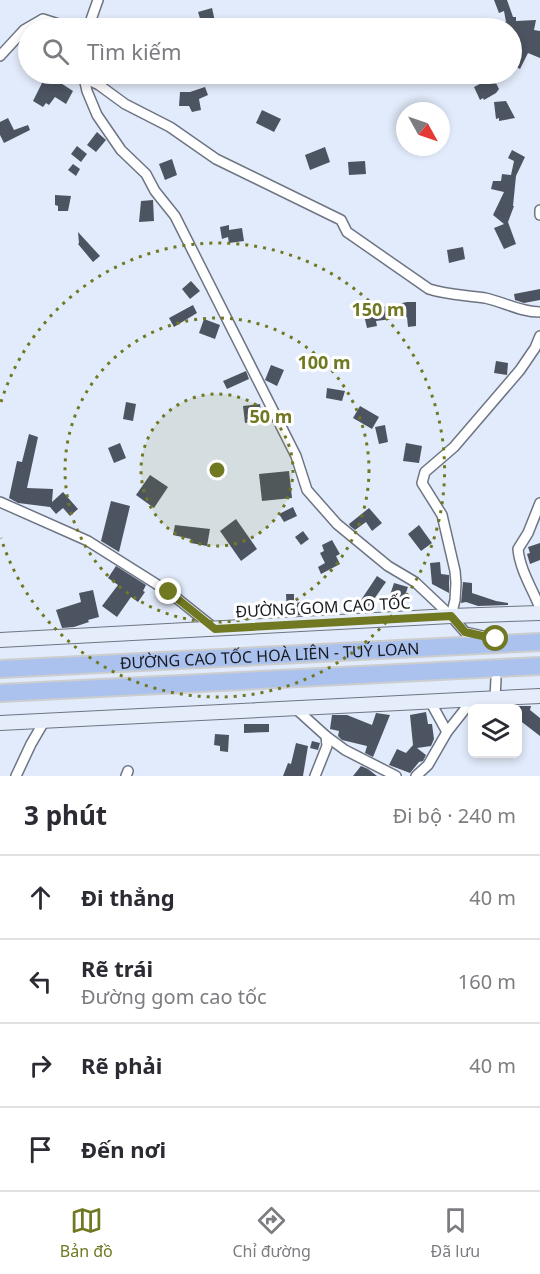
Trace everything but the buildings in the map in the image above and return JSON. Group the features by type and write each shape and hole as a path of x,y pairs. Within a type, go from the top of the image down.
{"highway":[{"name":"ĐƯỜNG CAO TỐC HOÀ LIÊN - TUÝ LOAN","path":"0,669 540,642"},
{"name":"ĐƯỜNG CAO TỐC HOÀ LIÊN - TUÝ LOAN","path":"0,693 540,666"}],"main road":[{"name":"ĐƯỜNG GOM CAO TỐC","path":"0,640 451,616 540,614"},
{"path":"0,723 540,696"}],"street":[{"path":"92,18 98,0"},
{"path":"0,56 18,36"},
{"path":"86,84 97,115 121,150 146,174 154,191 175,216 296,456 307,490 337,524 358,543 388,566 415,582 465,632 496,639"},
{"path":"97,84 125,104 170,127 216,159 341,220 347,232 429,289 485,298 529,312 540,312"},
{"path":"540,210 540,215"},
{"path":"451,616 456,583 451,555 442,515 422,483 425,472 454,447 520,370 540,336"},
{"path":"0,502 88,541 169,592 215,629"},
{"path":"540,502 528,533 518,549 525,577 540,608"},
{"path":"495,698 496,679"},
{"path":"416,776 420,775 428,765 447,732 473,699"},
{"path":"430,701 447,732"},
{"path":"295,708 345,750 396,776"},
{"path":"16,776 45,720"},
{"path":"315,776 327,746 326,736"}],"route":[{"path":"169,592 215,629 451,616 465,632 496,639"}]}
